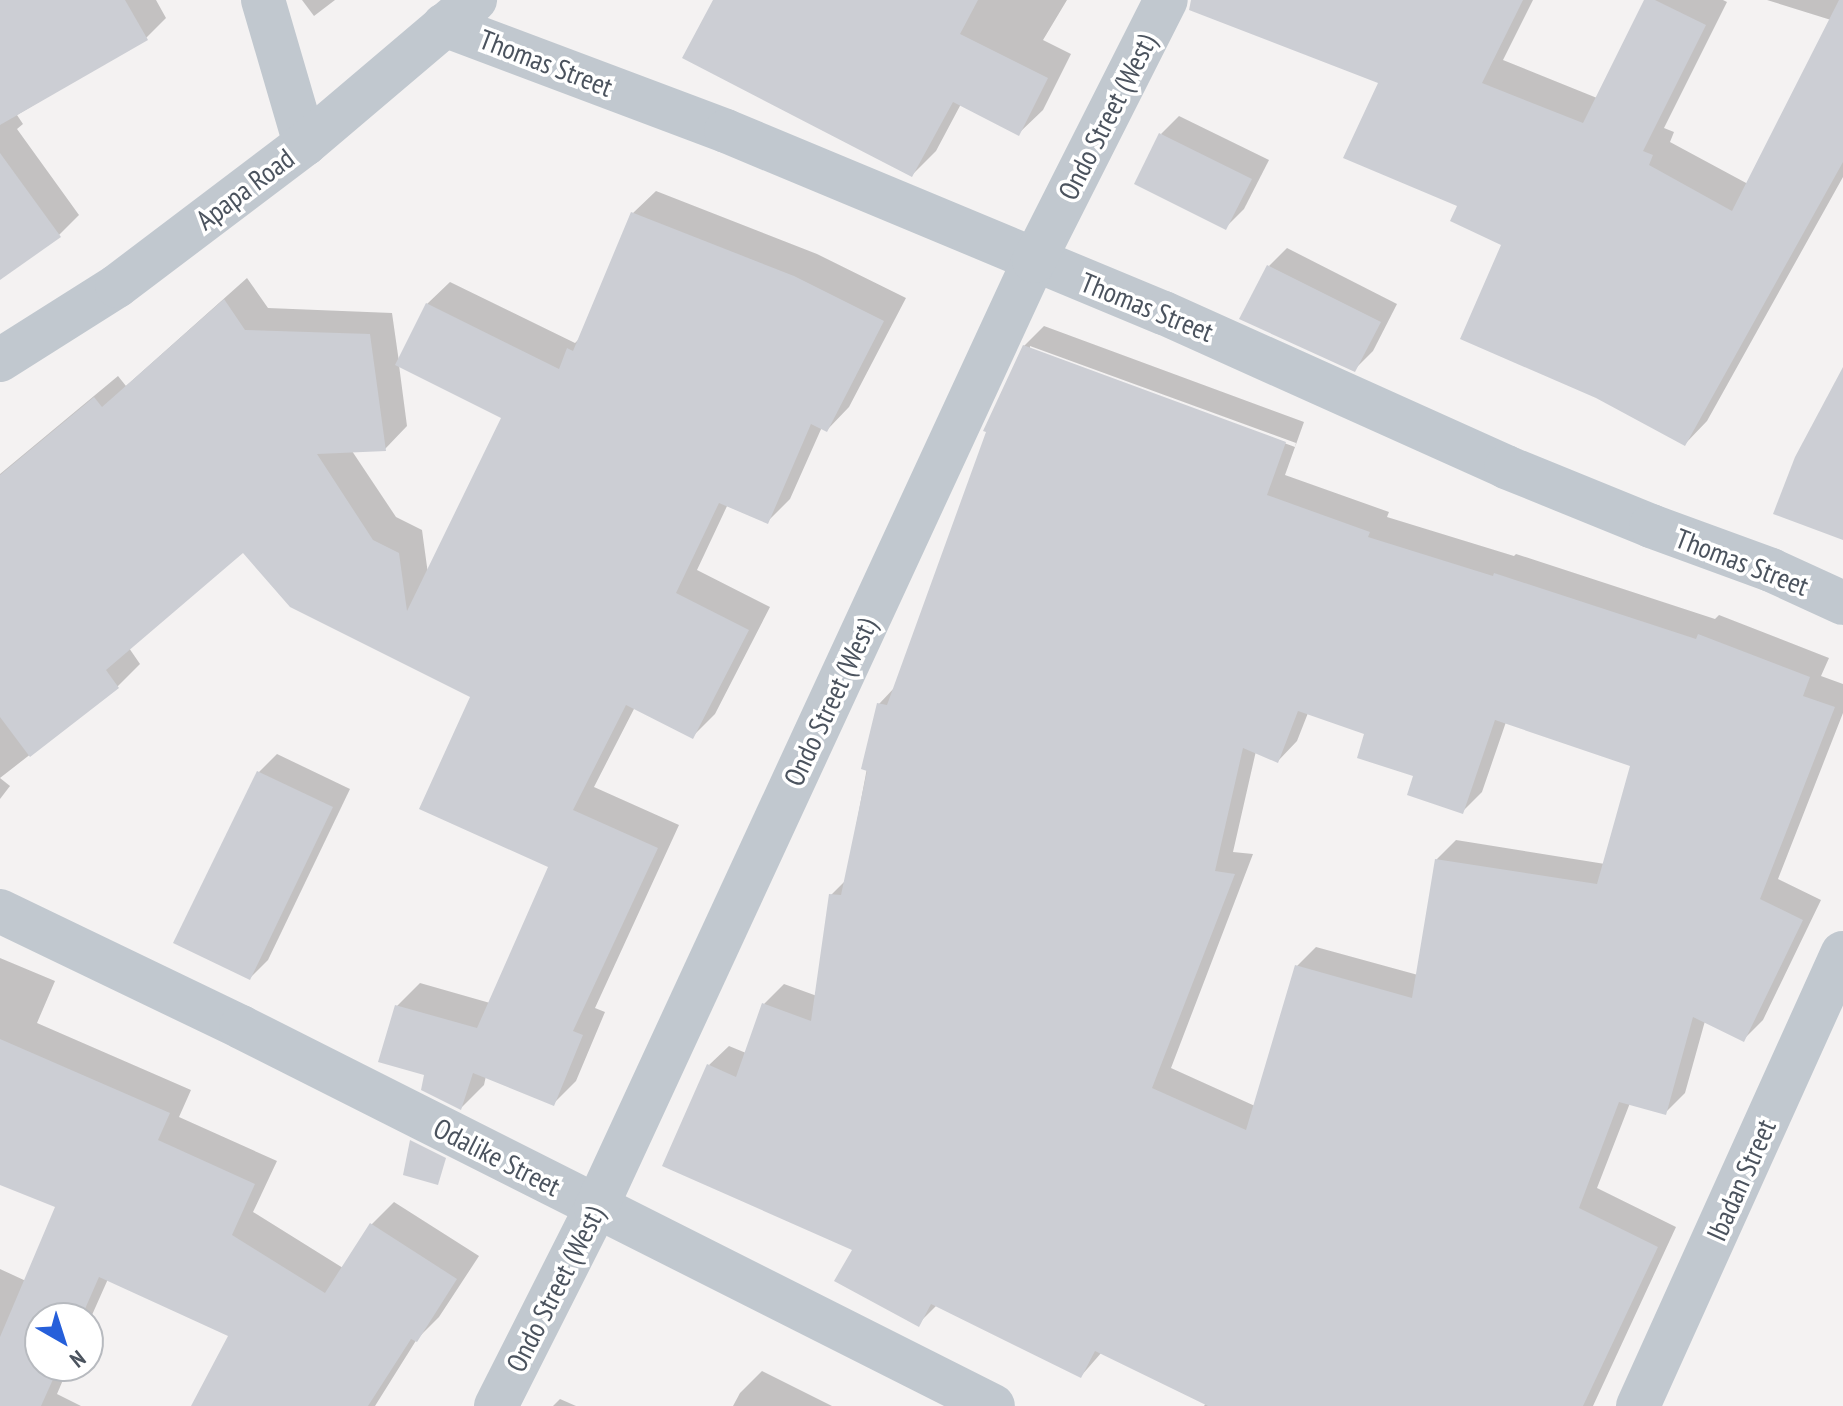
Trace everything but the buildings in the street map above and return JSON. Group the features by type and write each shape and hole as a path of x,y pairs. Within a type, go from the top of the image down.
{"street":[{"path":"263,0 305,144"},
{"name":"Ondo Street (West)","path":"496,1406 596,1208 1034,261 1166,0"},
{"name":"Apapa Road","path":"0,360 117,286 305,144 460,13"},
{"name":"Thomas Street","path":"460,13 726,131 1252,351 1506,467 1651,526 1771,570 1843,603"},
{"name":"Odalike Street","path":"0,911 241,1027 993,1406"},
{"name":"Ibadan Street","path":"1638,1406 1843,953"}]}
